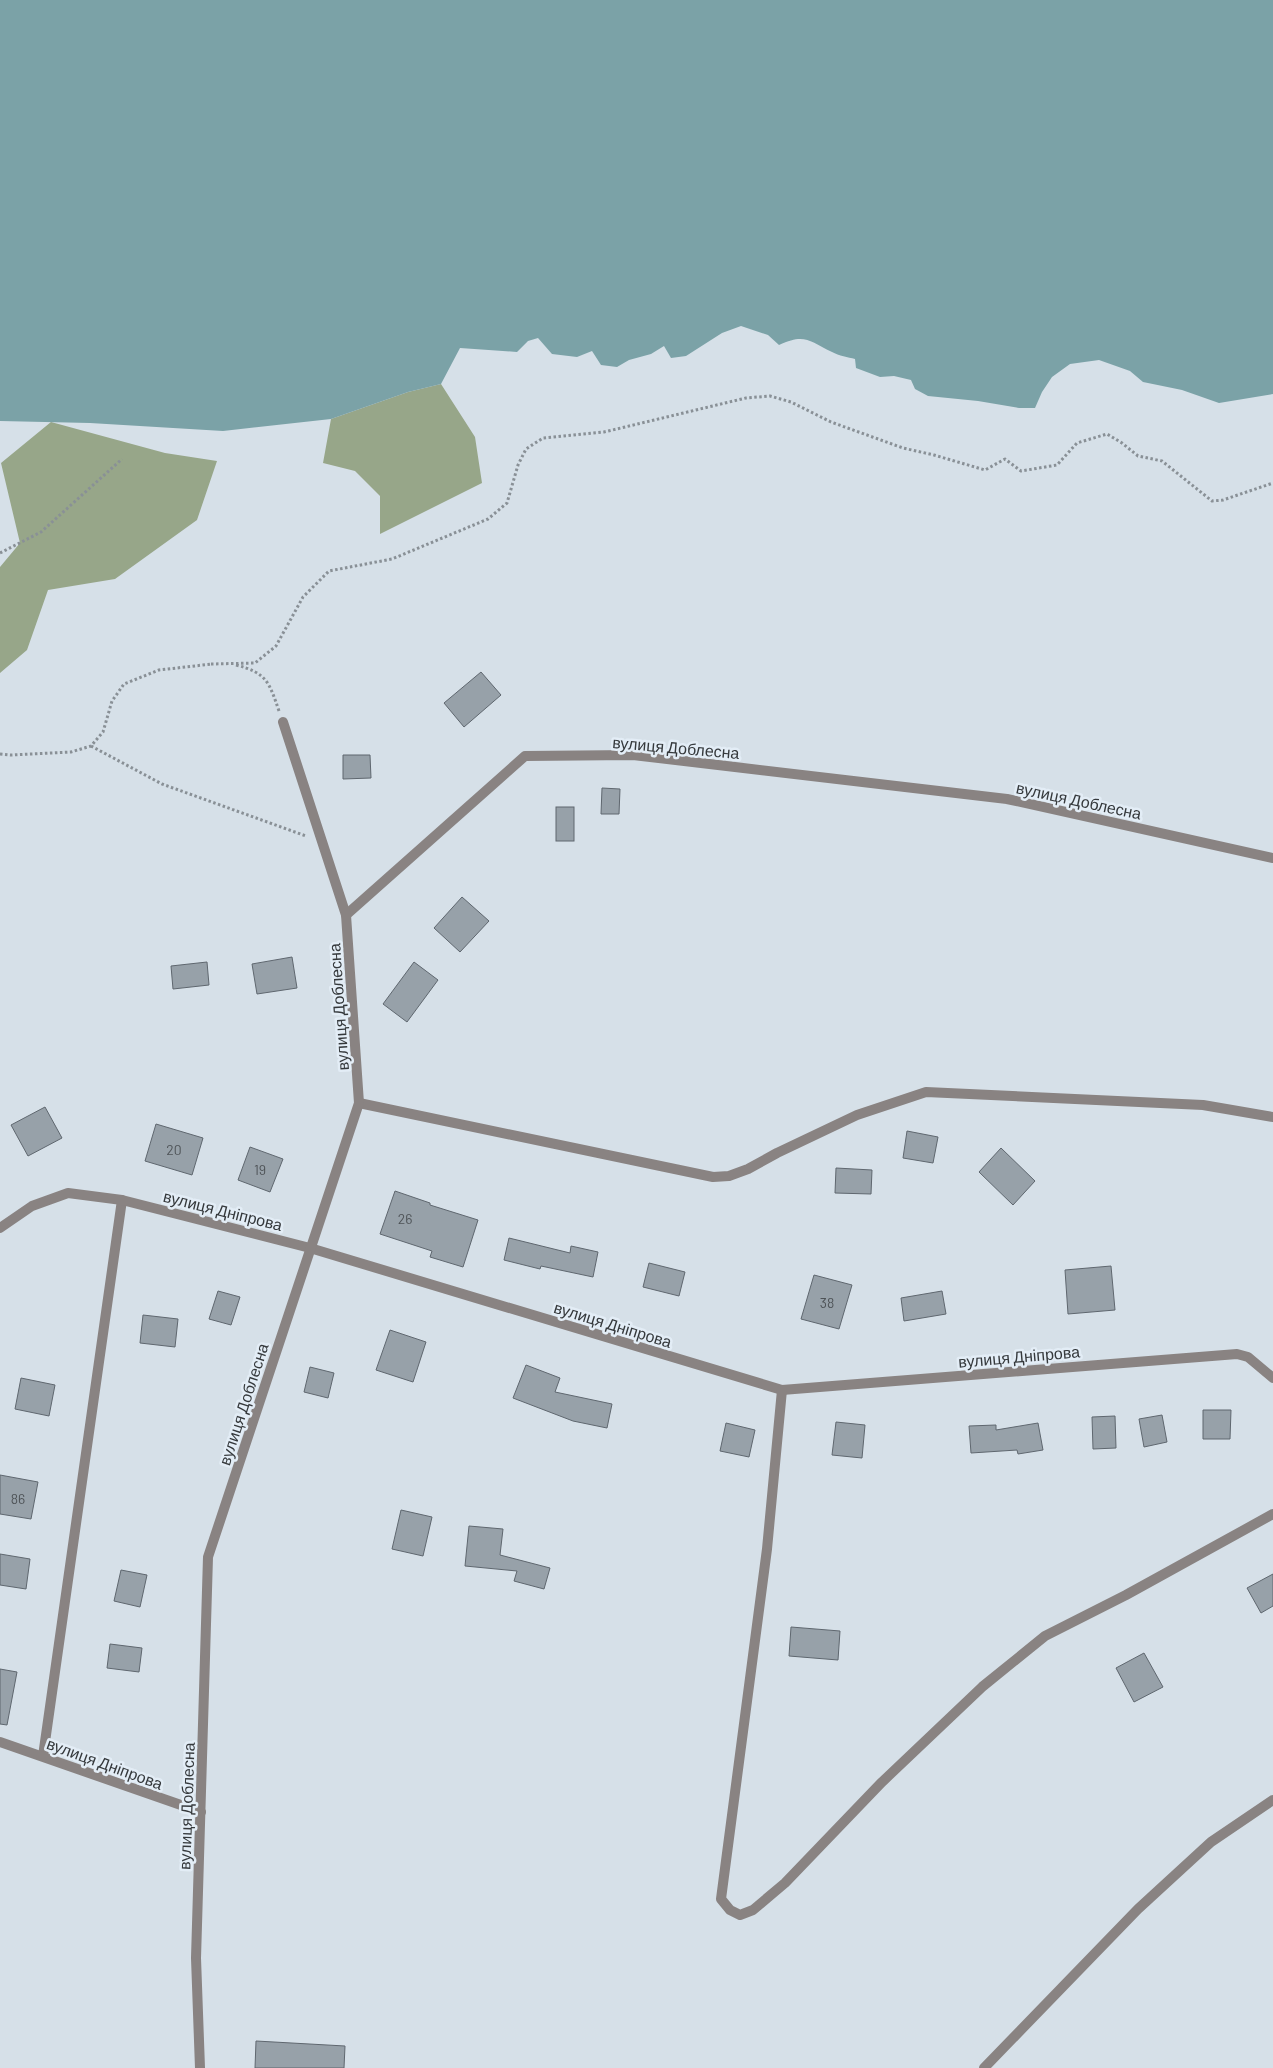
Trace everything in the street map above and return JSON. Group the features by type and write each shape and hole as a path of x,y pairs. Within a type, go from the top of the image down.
{"street":[{"path":"283,722 346,915"},
{"name":"вулиця Доблесна","path":"200,2068 196,1958 208,1557 359,1103 346,915 525,756 633,755 1007,799 1273,858"},
{"path":"359,1103 713,1177 729,1176 748,1169 857,1115 926,1092 1203,1106 1273,1117"},
{"name":"вулиця Дніпрова","path":"0,1228 32,1206 68,1193 122,1200 310,1248 782,1390 1236,1354 1248,1357 1273,1378"},
{"path":"43,1756 122,1200"},
{"path":"782,1390 767,1549 721,1899 730,1910 740,1915 753,1910 785,1883 882,1782 975,1694 1045,1636 1126,1595 1273,1514"},
{"name":"вулиця Дніпрова","path":"0,1742 201,1812"},
{"path":"984,2068 1138,1908 1211,1842 1273,1800"}],"path":[{"path":"0,754 71,752 90,746 103,732 112,702 124,684 159,670 211,664 255,663 276,646 303,597 329,571 392,559 488,519 507,503 518,465 526,450 543,438 604,432 746,398 770,396 791,402 831,422 903,448 934,454 985,470 1005,459 1021,471 1057,465 1078,444 1107,434 1138,456 1162,461 1212,500 1223,500 1273,483"},
{"path":"0,553 41,532 122,459"},
{"path":"211,664 236,665 254,670 270,683 283,722"},
{"path":"90,746 162,784 322,842"}],"green space":[{"path":"441,384 475,437 482,483 380,534 380,496 355,471 323,463 331,419 408,392"},
{"path":"51,422 165,453 217,461 197,520 115,579 48,590 27,650 0,673 0,567 20,543 1,463"}],"water":[{"path":"0,0 1273,0 1273,394 1219,403 1182,390 1143,382 1130,371 1099,360 1070,364 1052,377 1042,392 1035,408 1019,408 978,401 928,396 915,389 911,380 894,376 880,377 856,368 855,359 835,353 807,340 795,339 779,345 768,335 741,326 722,333 686,356 671,358 664,346 651,354 629,360 617,367 601,365 592,351 577,357 552,354 538,338 528,341 517,352 460,348 441,384 408,392 331,419 223,431 90,423 0,421"}],"building":[{"path":"481,672 501,695 464,727 444,703"},
{"path":"343,755 370,755 371,778 343,779"},
{"path":"602,788 620,789 619,814 601,814"},
{"path":"556,807 574,807 574,841 556,841"},
{"path":"462,897 489,921 460,952 434,928"},
{"path":"292,957 297,988 257,994 252,964"},
{"path":"207,962 209,985 173,989 171,966"},
{"path":"414,962 438,980 407,1022 383,1004"},
{"path":"45,1107 62,1138 28,1156 11,1125"},
{"path":"156,1124 203,1138 192,1175 145,1161"},
{"path":"907,1131 938,1137 933,1163 903,1158"},
{"path":"250,1147 283,1159 270,1192 238,1180"},
{"path":"1001,1148 1035,1181 1013,1205 979,1172"},
{"path":"836,1168 872,1170 871,1194 835,1193"},
{"path":"395,1191 430,1203 430,1205 478,1220 463,1267 430,1257 432,1251 380,1234"},
{"path":"509,1238 570,1253 571,1246 598,1252 593,1277 541,1266 540,1269 504,1260"},
{"path":"649,1263 685,1272 679,1296 643,1287"},
{"path":"1111,1266 1115,1310 1068,1314 1065,1270"},
{"path":"814,1275 852,1285 839,1329 801,1319"},
{"path":"218,1291 240,1297 231,1325 209,1319"},
{"path":"942,1291 946,1314 904,1321 901,1298"},
{"path":"143,1315 178,1319 175,1347 140,1343"},
{"path":"390,1330 426,1342 413,1382 376,1370"},
{"path":"526,1365 560,1378 555,1392 612,1404 607,1428 573,1421 513,1398"},
{"path":"310,1367 334,1373 328,1398 304,1392"},
{"path":"21,1378 55,1385 49,1416 15,1409"},
{"path":"1203,1410 1231,1410 1230,1439 1203,1439"},
{"path":"1162,1415 1167,1442 1144,1447 1139,1419"},
{"path":"1115,1416 1116,1448 1093,1449 1092,1417"},
{"path":"836,1422 865,1425 862,1458 832,1455"},
{"path":"726,1423 755,1430 749,1457 720,1451"},
{"path":"1038,1423 1043,1450 1018,1454 1017,1450 971,1453 969,1426 996,1425 996,1430"},
{"path":"0,1475 38,1482 31,1519 0,1514"},
{"path":"401,1510 432,1517 423,1556 392,1549"},
{"path":"469,1526 503,1529 500,1555 550,1568 544,1589 514,1581 517,1571 465,1566"},
{"path":"0,1554 30,1559 26,1589 0,1585"},
{"path":"121,1570 147,1575 140,1607 114,1601"},
{"path":"1273,1574 1273,1606 1261,1613 1247,1588"},
{"path":"791,1627 840,1631 838,1660 789,1656"},
{"path":"110,1644 142,1648 139,1672 107,1668"},
{"path":"1144,1653 1163,1687 1134,1702 1116,1668"},
{"path":"0,1669 17,1672 7,1725 0,1724"},
{"path":"256,2041 345,2046 344,2068 255,2068"}]}
